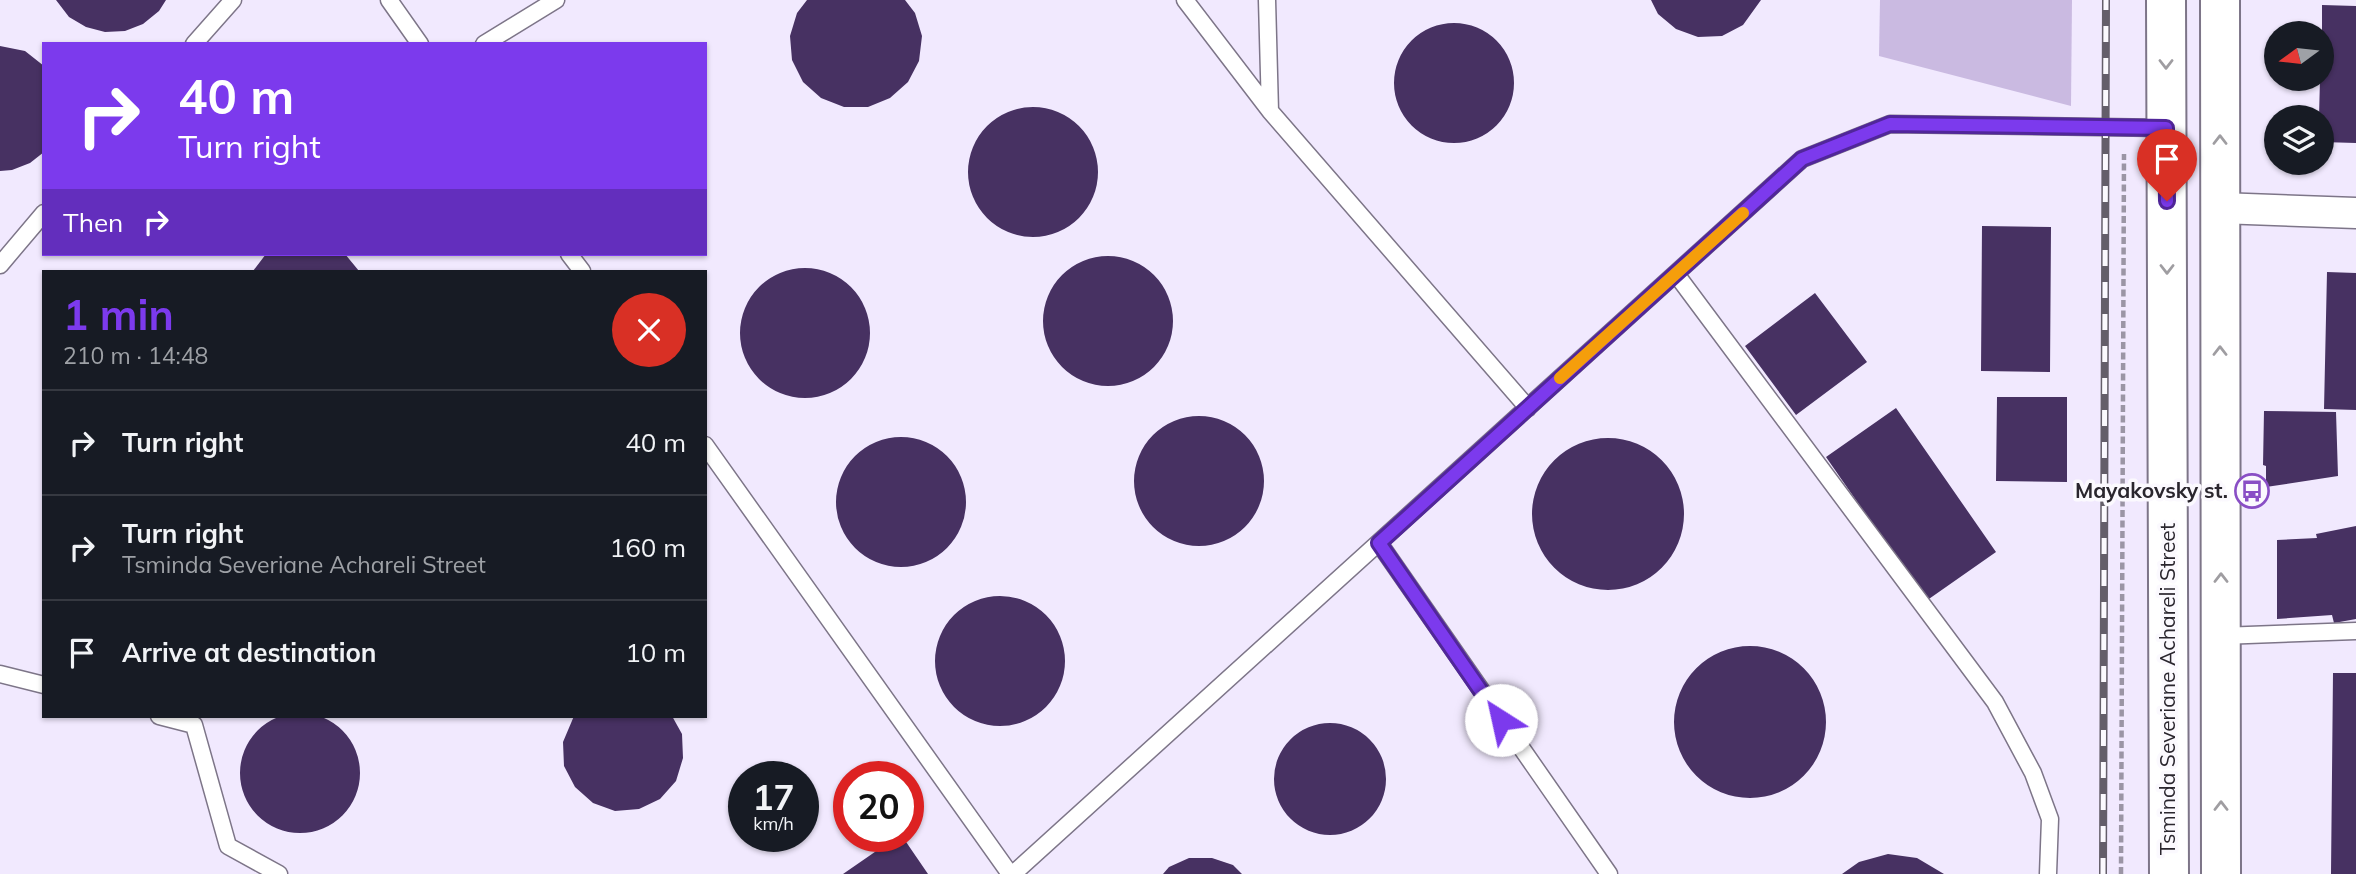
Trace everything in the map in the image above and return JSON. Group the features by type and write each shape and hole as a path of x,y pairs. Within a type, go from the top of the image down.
{"main road":[{"name":"Tsminda Severiane Achareli Street","path":"2166,0 2169,874"},
{"path":"2220,0 2221,874"}],"street":[{"path":"2220,208 2356,213"}],"lane":[{"path":"196,42 233,0"},
{"path":"389,0 419,42"},
{"path":"487,42 556,0"},
{"path":"1185,0 1270,111 1528,408"},
{"path":"1267,0 1270,111"},
{"path":"707,448 1011,874 1802,159 1890,124 2166,128"},
{"path":"2,256 42,215"},
{"path":"571,256 581,270"},
{"path":"1676,274 1995,702 2033,773 2050,819 2048,874"},
{"path":"1379,543 1609,874"},
{"path":"2221,636 2356,631"},
{"path":"0,674 42,684"},
{"path":"167,718 194,725 228,846 279,874"}],"path":[{"path":"2121,874 2124,126"}],"shaded area":[{"path":"1880,0 2072,0 2071,106 1879,56"}],"building":[{"path":"56,0 166,0 159,11 143,24 125,31 105,32 86,27 69,17"},
{"path":"807,0 905,0 915,13 922,36 919,61 908,82 890,98 868,107 844,107 821,98 803,82 792,60 790,36 797,13"},
{"path":"1651,0 1761,0 1743,25 1722,36 1698,37 1676,29 1658,14"},
{"path":"2322,5 2356,6 2356,143 2334,142 2334,105 2319,105 2320,91 2334,91 2334,21 2322,21"},
{"path":"1454,23 1477,28 1496,41 1509,60 1514,83 1509,106 1496,125 1477,138 1454,143 1431,138 1412,125 1399,106 1394,83 1399,60 1412,41 1431,28"},
{"path":"0,46 25,51 42,64 42,154 30,163 12,170 0,171"},
{"path":"1033,107 1058,112 1079,126 1093,147 1098,172 1093,197 1079,218 1058,232 1033,237 1008,232 987,218 973,197 968,172 973,147 987,126 1008,112"},
{"path":"1982,226 2051,227 2050,372 1981,371"},
{"path":"264,256 347,256 358,270 254,270"},
{"path":"1108,256 1133,261 1154,275 1168,296 1173,321 1168,346 1154,367 1133,381 1108,386 1083,381 1062,367 1048,346 1043,321 1048,296 1062,275 1083,261"},
{"path":"805,268 830,273 851,287 865,308 870,333 865,358 851,379 830,393 805,398 780,393 759,379 745,358 740,333 745,308 759,287 780,273"},
{"path":"2327,272 2356,273 2356,410 2324,409"},
{"path":"1815,293 1867,362 1796,415 1745,346"},
{"path":"1997,397 2067,397 2067,482 1996,481"},
{"path":"1896,408 1996,552 1926,601 1826,457"},
{"path":"2264,411 2336,412 2338,476 2266,487 2266,466 2263,465"},
{"path":"1199,416 1224,421 1245,435 1259,456 1264,481 1259,506 1245,527 1224,541 1199,546 1174,541 1153,527 1139,506 1134,481 1139,456 1153,435 1174,421"},
{"path":"901,437 926,442 947,456 961,477 966,502 961,527 947,548 926,562 901,567 876,562 855,548 841,527 836,502 841,477 855,456 876,442"},
{"path":"1608,438 1637,444 1662,460 1678,485 1684,514 1678,543 1662,568 1637,584 1608,590 1579,584 1554,568 1538,543 1532,514 1538,485 1554,460 1579,444"},
{"path":"2356,526 2356,619 2334,623 2332,615 2277,619 2277,540 2317,538 2316,534"},
{"path":"1000,596 1025,601 1046,615 1060,636 1065,661 1060,686 1046,707 1025,721 1000,726 975,721 954,707 940,686 935,661 940,636 954,615 975,601"},
{"path":"1750,646 1779,652 1804,668 1820,693 1826,722 1820,751 1804,776 1779,792 1750,798 1721,792 1696,776 1680,751 1674,722 1680,693 1696,668 1721,652"},
{"path":"2333,673 2356,673 2356,874 2331,874"},
{"path":"277,718 323,718 333,723 350,740 358,761 358,785 350,806 333,823 300,833 277,828 258,815 245,796 240,773 250,740 267,723"},
{"path":"573,718 673,718 682,734 683,758 676,781 660,799 639,809 615,811 593,803 575,787 564,766 563,742"},
{"path":"1330,723 1352,727 1370,739 1382,757 1386,779 1382,801 1370,819 1352,831 1330,835 1308,831 1290,819 1278,801 1274,779 1278,757 1290,739 1308,727"},
{"path":"875,852 913,852 928,874 843,874"},
{"path":"1888,854 1917,858 1944,874 1842,874 1859,862"},
{"path":"1189,858 1212,858 1233,865 1242,874 1163,874 1169,867"}],"railway":[{"path":"2103,874 2106,0"}],"slow traffic":[{"path":"1560,378 1743,213"}],"place":[{"name":"Mayakovsky st.","path":"2252,491"}],"route":[{"path":"1501,720 1379,543 1802,159 1890,124 2166,128 2167,201"}]}
